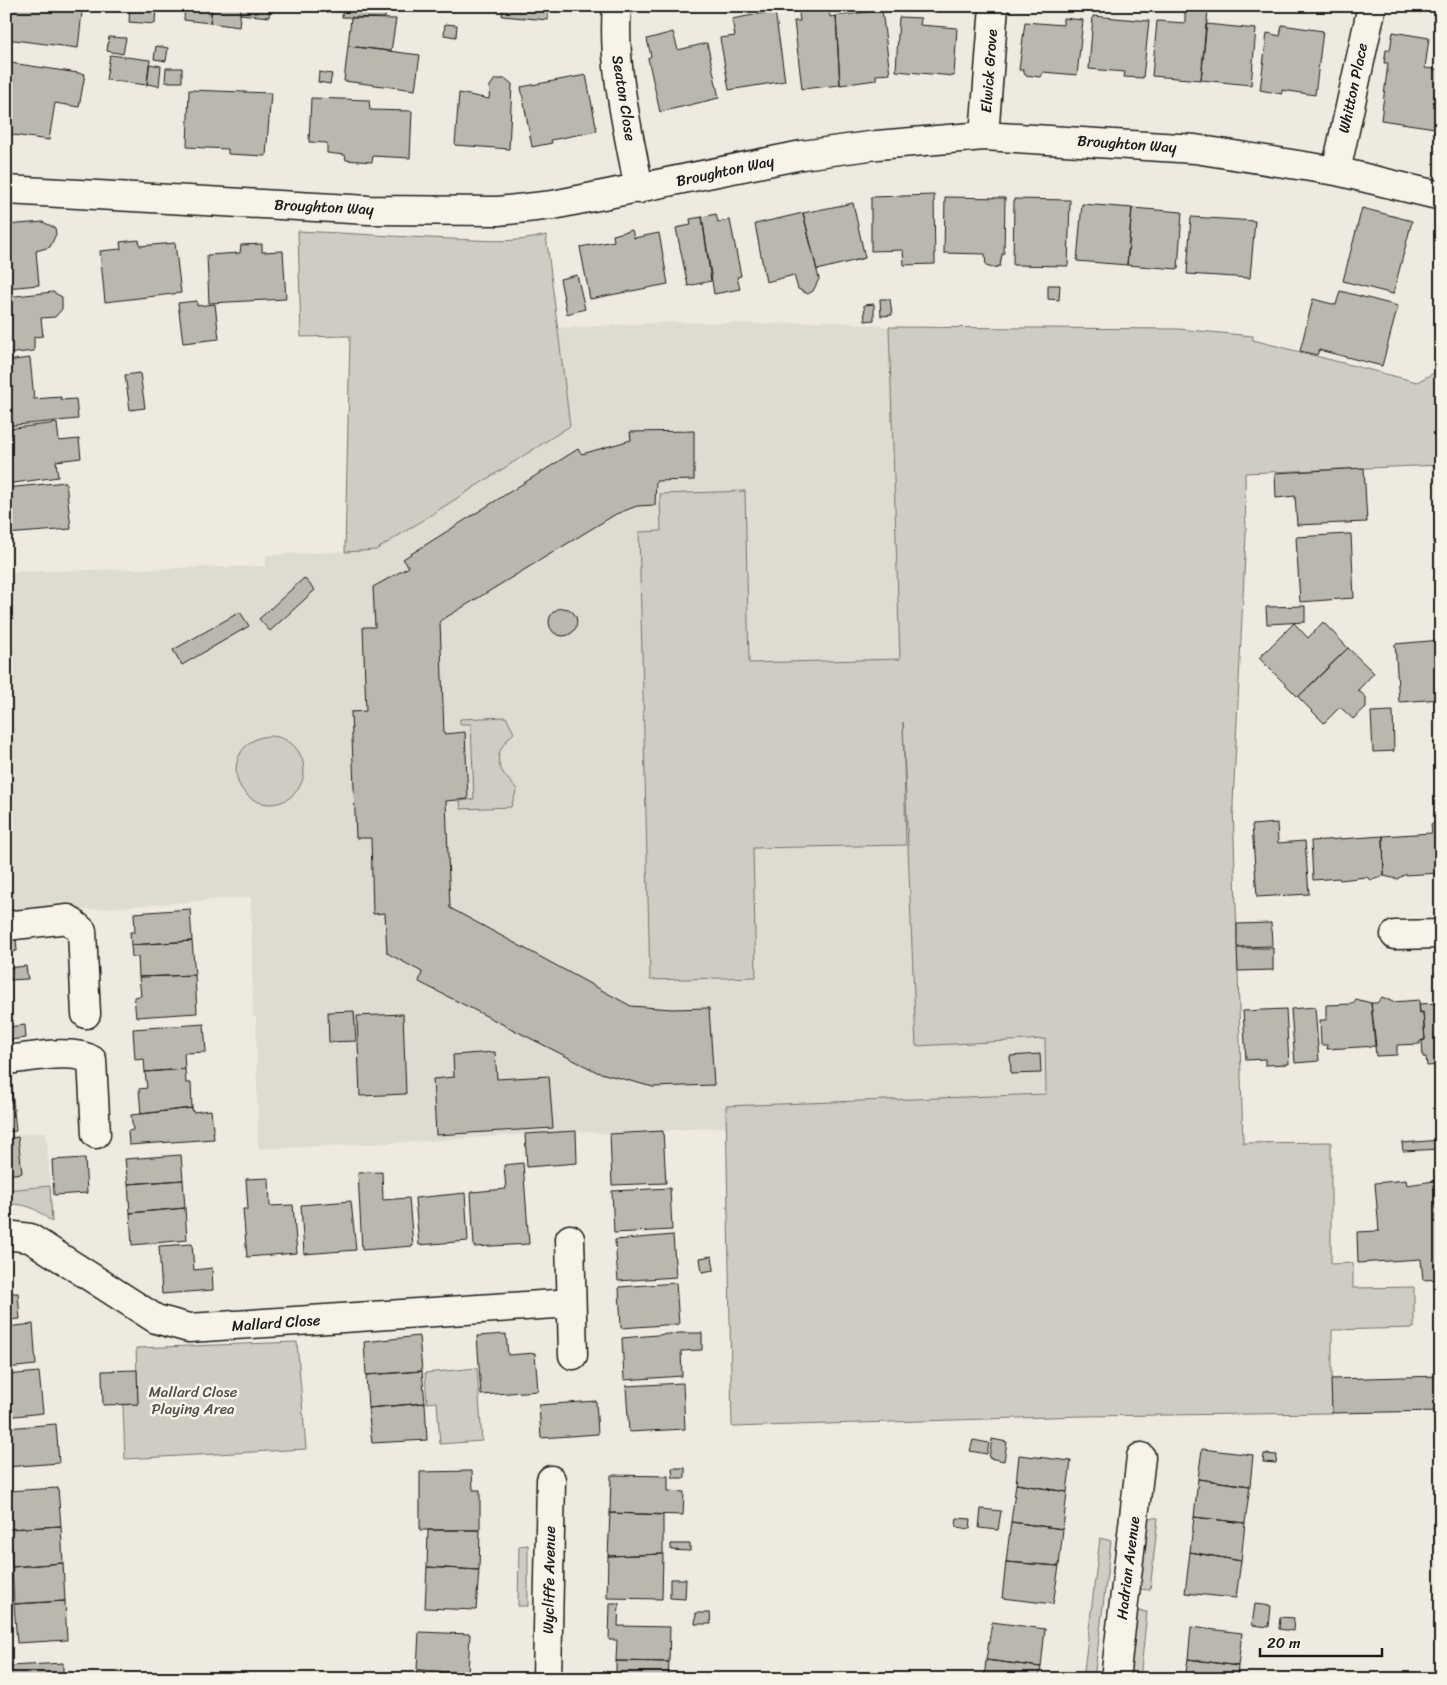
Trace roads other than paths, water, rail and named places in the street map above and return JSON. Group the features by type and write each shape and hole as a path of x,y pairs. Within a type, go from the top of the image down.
{"street":[{"name":"Seaton Close","path":"617,6 614,33 618,73 639,188"},
{"name":"Elwick Grove","path":"984,136 994,6"},
{"name":"Whitton Place","path":"1336,171 1372,6"},
{"name":"Broughton Way","path":"6,190 369,210 498,211 553,205 802,155 876,144 984,136 1195,149 1336,171 1441,196"},
{"path":"6,926 68,919 78,925 82,931 86,1014"},
{"path":"1395,935 1441,934"},
{"path":"6,1060 56,1055 86,1056 92,1060 96,1134"},
{"name":"Mallard Close","path":"6,1235 30,1238 156,1318 189,1328 571,1304"},
{"path":"570,1239 573,1355"},
{"name":"Hadrian Avenue","path":"1115,1679 1141,1457"},
{"name":"Wycliffe Avenue","path":"547,1679 551,1480"}],"park label":[{"name":"Mallard Close Playing Area","path":"193,1400"}]}
